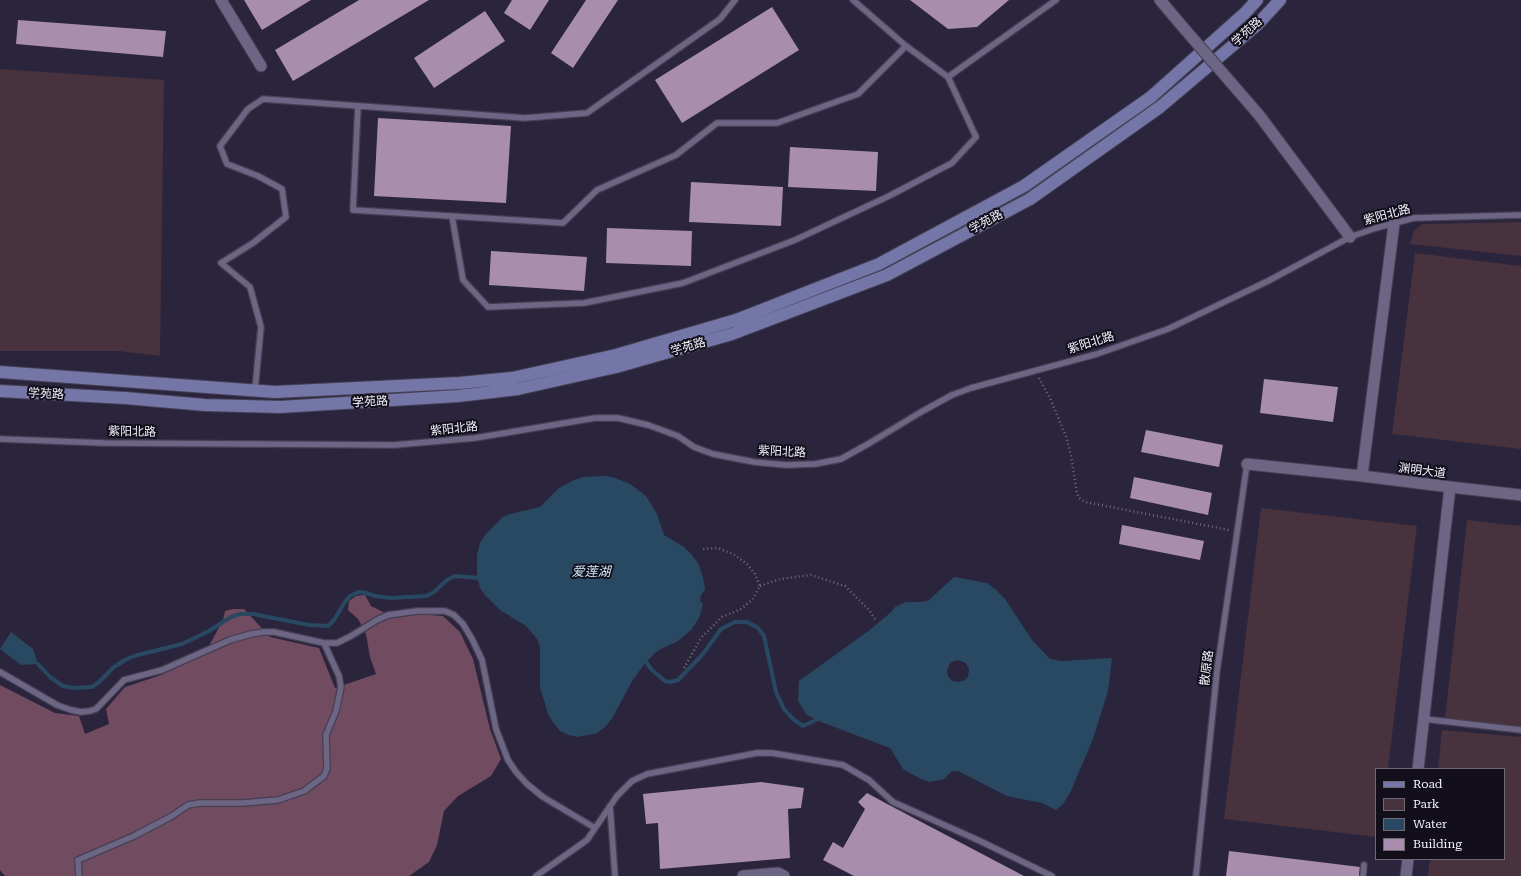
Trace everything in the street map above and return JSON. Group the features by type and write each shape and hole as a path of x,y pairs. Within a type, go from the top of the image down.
{"street":[{"path":"221,0 261,66"},
{"path":"1160,0 1259,115 1350,237"},
{"name":"学苑路","path":"0,372 276,392 451,383 512,378 616,356 736,320 879,264 1024,186 1151,98 1245,13 1257,0"},
{"name":"学苑路","path":"0,391 125,398 205,405 280,407 458,396 518,389 616,367 732,334 887,275 1030,199 1160,107 1256,26 1280,0"},
{"path":"1362,476 1394,224"},
{"name":"渊明大道","path":"1247,464 1450,487 1418,768"},
{"path":"1450,487 1521,495"},
{"path":"1406,876 1408,860"},
{"path":"743,876 778,873 784,876"}],"lane":[{"path":"255,390 261,327 250,288 220,263 253,243 286,217 282,189 258,176 227,164 220,146 248,109 263,99 525,118 587,113 720,19 735,0"},
{"path":"452,216 463,280 488,307 584,303 683,283 795,240 889,196 952,163 976,137 948,77 906,46 853,0"},
{"path":"948,77 1056,0"},
{"path":"358,106 353,210 563,223 598,190 676,155 717,123 777,123 858,94 906,46"},
{"name":"紫阳北路","path":"0,440 104,443 394,445 475,438 595,418 618,418 648,425 678,436 694,447 713,454 786,465 815,464 841,459 952,395 971,388 1097,354 1168,329 1268,281 1350,237 1414,218 1521,215"},
{"name":"散原路","path":"1196,876 1217,671 1247,464"},
{"path":"0,672 57,705 81,712 90,711 96,709 124,680 162,670 230,640 264,632 274,632 324,643 337,643 377,620 401,612 434,610 445,611 454,615 463,624 482,660 496,729 508,760 516,772 527,784 543,797 595,828"},
{"path":"79,876 78,860 134,836 172,816 188,805 200,803 243,803 278,800 304,791 324,776 327,768 326,735 336,711 341,687 339,676 324,643"},
{"path":"1424,719 1521,730"},
{"path":"536,876 587,840 617,796 632,780 647,774 757,753 772,753 843,765 869,780 893,802 980,841 1052,876"},
{"path":"610,806 615,876"},
{"path":"1363,876 1364,865"}],"path":[{"path":"1035,371 1050,398 1067,439 1079,498 1085,502 1237,532"},
{"path":"702,549 717,548 733,554 747,564 755,574 760,586"},
{"path":"684,668 701,638 722,617 741,609 752,600 760,586 780,579 810,575 845,586 869,610 875,619"}],"green space":[{"path":"0,69 164,80 160,356 119,351 0,351"},
{"path":"1521,222 1521,256 1410,244 1414,231 1422,224"},
{"path":"1415,253 1521,266 1521,449 1392,434"},
{"path":"1261,508 1417,526 1388,768 1375,768 1375,837 1224,819"},
{"path":"1467,520 1521,526 1521,727 1445,719"},
{"path":"1442,730 1521,737 1521,876 1428,876 1430,860 1505,860 1505,768 1438,768"}],"shaded area":[{"path":"365,595 371,606 395,618 418,614 443,616 460,632 473,659 490,729 501,759 491,776 458,796 444,811 437,845 429,862 409,876 5,876 0,870 0,685 55,713 79,716 85,734 109,724 106,709 125,687 161,675 201,656 209,646 223,620 225,611 244,609 270,637 319,648 335,688 376,674 370,657 366,634 358,619 348,610 349,601 356,596"}],"water":[{"name":"爱莲湖","path":"584,477 612,477 630,484 646,496 657,514 664,535 684,547 698,563 703,577 705,590 701,595 700,601 703,604 699,618 692,629 678,641 655,653 646,662 632,681 613,717 605,727 597,733 578,737 560,731 548,714 540,687 540,647 537,639 526,626 500,610 481,590 477,578 477,555 480,543 485,535 503,517 540,507 559,488 574,480"},
{"path":"954,577 987,583 1005,599 1032,640 1050,659 1062,661 1112,658 1108,691 1093,739 1070,793 1063,804 1056,810 1042,803 1007,796 958,771 952,771 944,779 930,782 921,779 903,769 890,748 816,720 806,714 798,701 799,681 871,629 895,607 906,602 923,602 929,600","holes":["958,660 966,663 969,669 968,677 959,682 952,681 947,672 951,662"]},
{"path":"11,632 33,649 38,664 21,665 0,649"}],"building":[{"path":"244,0 311,0 262,30"},
{"path":"359,0 429,0 293,81 275,50"},
{"path":"512,0 549,0 530,30 504,13"},
{"path":"586,0 618,0 573,68 551,53"},
{"path":"910,0 1009,0 977,27 948,29"},
{"path":"772,7 799,50 682,123 655,80"},
{"path":"485,11 505,41 434,88 414,58"},
{"path":"18,20 166,31 163,57 16,44"},
{"path":"378,118 511,126 506,203 374,196"},
{"path":"790,147 878,152 876,191 788,187"},
{"path":"691,182 783,187 781,226 689,222"},
{"path":"607,228 692,231 691,266 606,263"},
{"path":"491,251 587,257 584,291 489,285"},
{"path":"1264,379 1338,387 1333,422 1260,413"},
{"path":"1146,430 1223,445 1219,467 1141,452"},
{"path":"1134,477 1212,493 1208,515 1130,498"},
{"path":"1122,525 1204,541 1200,560 1119,544"},
{"path":"761,782 804,788 801,808 788,809 790,858 660,869 658,823 646,824 643,794"},
{"path":"867,793 1024,876 854,876 823,860 833,842 843,848 865,809 858,802"},
{"path":"1229,851 1360,867 1359,876 1226,876"}],"waterway":[{"path":"38,664 50,677 63,686 73,688 92,687 114,667 125,660 134,656 182,644 209,631 231,617 240,614 253,614 309,625 328,626 334,620 350,596 359,592 391,598 426,596 434,592 447,580 455,576 480,578"},
{"path":"646,662 652,670 665,681 670,682 678,680 703,654 721,629 735,622 747,622 758,628 764,636 776,692 784,709 793,719 803,726 816,720"}]}
